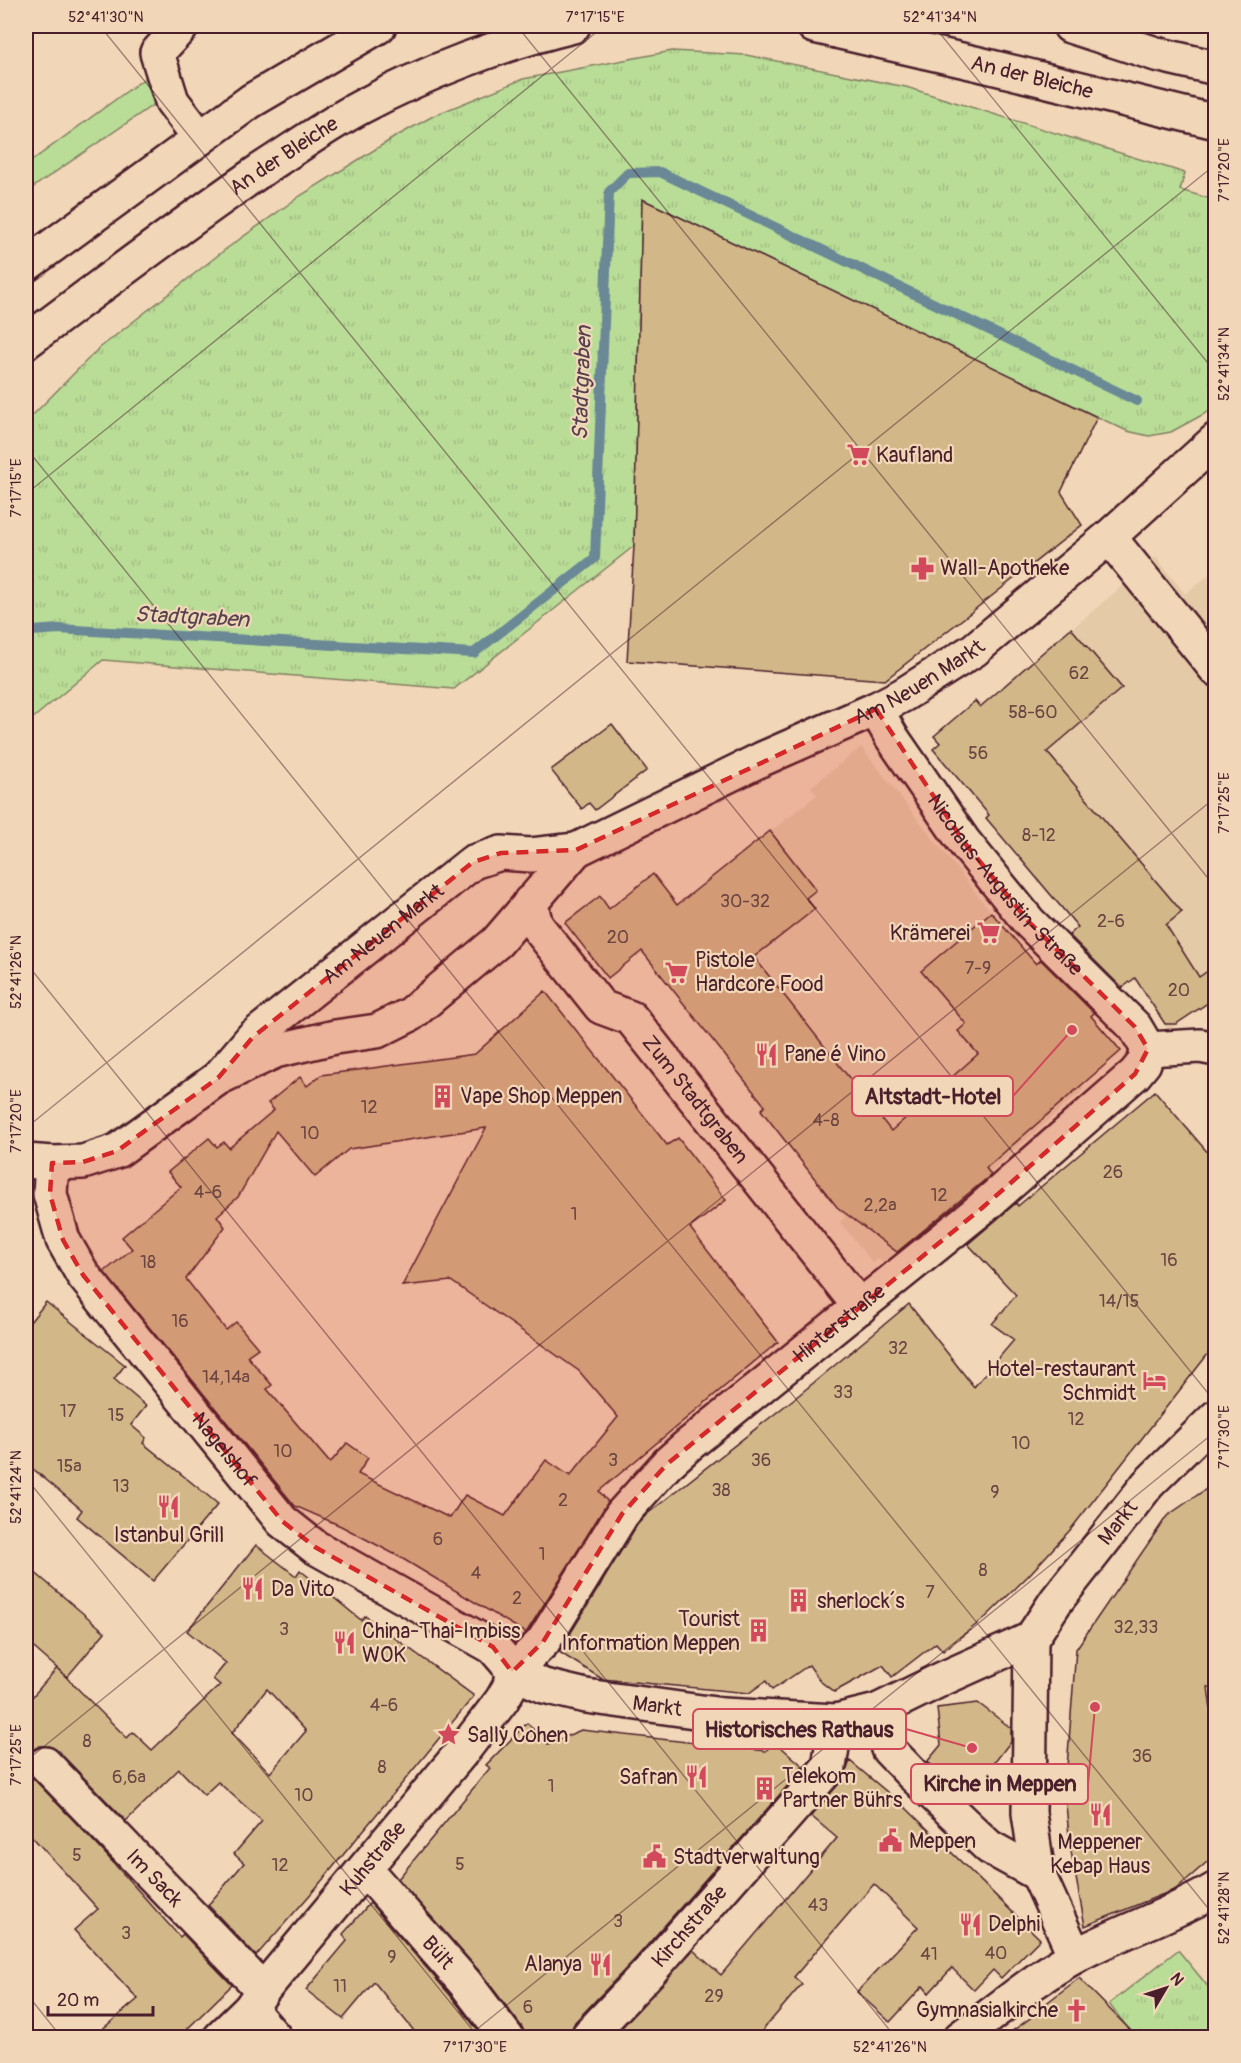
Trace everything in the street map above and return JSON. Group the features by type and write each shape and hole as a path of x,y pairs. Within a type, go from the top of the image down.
{"street":[{"path":"182,26 157,53 172,101 200,138"},
{"path":"26,265 251,101 379,26"},
{"name":"An der Bleiche","path":"26,342 200,212 360,107 419,79 532,36 573,26"},
{"name":"An der Bleiche","path":"813,26 1215,122"},
{"path":"1070,26 1156,54 1215,68"},
{"name":"Am Neuen Markt","path":"218,1078 253,1037 473,862 501,853 531,855 576,850 762,759 876,709 903,695 974,650 1109,537 1215,440"},
{"path":"1109,537 1215,669"},
{"name":"Nicolaus-Augustin-Straße","path":"876,709 901,751 964,842 1029,922 1135,1027 1148,1049"},
{"name":"Am Neuen Markt","path":"39,1162 83,1162 117,1151 218,1078 274,1051 335,1037 377,1031 411,1014 497,942 576,850"},
{"name":"Zum Stadtgraben","path":"530,902 536,925 601,1007 632,1018 861,1307"},
{"path":"1148,1049 1200,1046 1215,1048"},
{"name":"Hinterstraße","path":"512,1672 543,1642 622,1514 667,1464 981,1208 1135,1074 1144,1063 1148,1049"},
{"name":"Nagelshof","path":"39,1162 51,1194 63,1240 83,1275 282,1521 315,1547 493,1647 512,1672"},
{"name":"Markt","path":"512,1672 544,1686 586,1696 723,1715 836,1721 877,1711 942,1679 1032,1640 1056,1601 1148,1484 1215,1417"},
{"path":"1032,1640 1029,1813 1038,1874 1083,1952"},
{"name":"Kuhstraße","path":"220,2037 256,2000 502,1700 510,1686 512,1672"},
{"path":"877,1711 888,1749 912,1774 989,1847 1038,1874"},
{"name":"Kirchstraße","path":"589,2035 650,1971 829,1767 836,1721"},
{"name":"Im Sack","path":"45,1764 256,2000 275,2037"},
{"name":"Bült","path":"365,1869 466,1984 507,2037"},
{"path":"960,2037 1062,1963 1164,1916 1215,1889"}],"highlighted area":[{"path":"876,709 964,842 1029,922 1135,1027 1148,1049 1135,1074 982,1208 667,1464 622,1514 543,1642 512,1672 493,1647 315,1547 282,1521 83,1275 63,1240 50,1194 52,1163 83,1162 117,1151 218,1078 253,1037 473,862 501,853 576,850"}],"shaded area":[{"path":"1156,557 1185,594 1213,571 1215,565 1215,1013 1208,1003 1168,1030 1135,978 1126,985 986,818 995,810 969,791 933,749 940,743 934,736 975,701 980,707"},
{"path":"861,747 1035,964 1042,959 1121,1051 1082,1085 1084,1089 926,1228 930,1234 888,1270 879,1258 873,1263 840,1222 845,1217 761,1110 765,1106 642,951 608,978 565,923 600,896 610,909 677,905 817,795 811,787"}],"green space":[{"path":"672,51 746,55 906,87 1185,173 1180,190 1215,200 1215,408 1171,432 1149,436 1127,431 642,199 634,546 454,689 103,660 26,724 26,422 97,350 226,249 300,196 395,137 435,115 523,79"},
{"path":"145,78 160,100 26,192 26,165"},
{"path":"1178,1950 1215,1995 1215,2024 1199,2037 1135,2037 1109,2004"}],"building":[{"name":"Kaufland","path":"642,199 1097,417 1061,492 1082,525 885,680 627,661 634,546"},
{"path":"1071,628 1122,688 1047,752 1182,912 1166,925 1199,977 1215,966 1215,998 1176,1024 1165,1024 1135,978 1122,988 1069,935 1078,927 986,818 989,815 933,749 940,743 934,736 975,701 980,707"},
{"path":"612,724 647,770 595,810 589,803 582,809 551,770"},
{"path":"770,831 816,890 806,898 815,909 754,957 891,1131 978,1054 958,1031 966,1024 921,971 991,912 1036,964 1041,960 1094,1013 1091,1016 1121,1051 986,1168 991,1175 897,1252 837,1207 761,1110 765,1106 642,951 608,978 565,923 600,896 609,909 653,874 677,905"},
{"path":"545,991 667,1145 678,1138 726,1200 690,1228 778,1342 599,1491 608,1502 526,1633 398,1556 341,1526 295,1506 104,1272 132,1249 122,1237 181,1187 168,1172 209,1138 217,1147 224,1142 229,1148 274,1110 268,1103 300,1077 307,1086 321,1075 475,1054","holes":["486,1128 402,1286 451,1281 579,1371 618,1417 570,1476 546,1460 505,1516 465,1495 450,1518 358,1474 368,1458 347,1443 330,1463 267,1389 272,1385 247,1356 258,1348 236,1322 226,1330 186,1279 225,1227 217,1216 238,1197 276,1131 315,1177 349,1149"]},
{"path":"1155,1091 1215,1161 1215,1345 1071,1529 986,1617 943,1651 936,1643 892,1677 883,1665 834,1692 820,1681 809,1665 772,1690 766,1681 749,1693 602,1679 559,1652 637,1525 646,1515 800,1394 909,1304 974,1387 1014,1340 992,1324 1016,1295 968,1244 1016,1203 1018,1206"},
{"path":"46,1302 125,1365 114,1379 146,1406 131,1425 146,1438 143,1443 218,1504 153,1581 77,1517 82,1510 26,1463 26,1327"},
{"path":"1215,1483 1215,1687 1208,1687 1215,1740 1215,1855 1176,1889 1085,1926 1070,1846 1065,1794 1076,1649 1167,1516"},
{"path":"256,1545 296,1576 300,1570 361,1620 365,1616 474,1696 315,1889 256,1956 208,1905 244,1863 234,1854 262,1821 218,1782 204,1795 179,1769 126,1821 58,1751 50,1746 40,1746 32,1750 27,1759 27,1769 32,1777 180,1937 183,1934 232,1985 179,2037 93,2037 138,1999 74,1930 98,1909 26,1830 26,1704 57,1668 127,1738 133,1732 152,1750 220,1685 213,1679 226,1663 187,1631","holes":["267,1689 306,1731 270,1773 232,1733"]},
{"path":"26,1565 105,1632 67,1677 26,1641"},
{"path":"978,1703 1011,1728 1011,1741 969,1796 927,1762 941,1745 937,1708"},
{"path":"527,1723 548,1744 581,1730 766,1751 774,1741 804,1767 636,1958 575,2022 571,2030 571,2037 525,2037 522,2027 481,1973 398,1879 490,1768 486,1765"},
{"path":"850,1761 905,1807 1040,1939 1001,1978 993,1970 974,1990 952,1968 929,1993 923,1986 890,2022 857,1992 918,1927 874,1884 794,1977 802,1984 757,2037 613,2037 693,1950 721,1975 837,1838 811,1816 843,1779"},
{"path":"370,1903 451,1996 483,2037 419,2037 374,1982 343,2019 306,1990 347,1941 343,1934"},
{"name":"Gymnasialkirche","path":"1079,1978 1137,2037 1004,2037 1040,2011 1040,2008"}],"waterway":[{"name":"Stadtgraben","path":"26,636 33,631 58,629 474,653 595,558 609,192 628,173 660,172 1137,401"}],"place":[{"name":"Kaufland","path":"858,455"},
{"name":"Wall-Apotheke","path":"922,568"},
{"name":"Krämerei","path":"988,933"},
{"name":"Pistole Hardcore Food","path":"677,972"},
{"name":"Altstadt-Hotel","path":"1072,1030"},
{"name":"Pane é Vino","path":"766,1054"},
{"name":"Vape Shop Meppen","path":"442,1096"},
{"name":"Hotel-restaurant Schmidt","path":"1154,1381"},
{"name":"Istanbul Grill","path":"169,1507"},
{"name":"Da Vito","path":"253,1589"},
{"name":"sherlock´s","path":"799,1601"},
{"name":"Tourist Information Meppen","path":"758,1631"},
{"name":"China-Thai-Imbiss WOK","path":"344,1643"},
{"name":"Kirche in Meppen","path":"1095,1707"},
{"name":"Sally Cohen","path":"449,1735"},
{"name":"Historisches Rathaus","path":"972,1748"},
{"name":"Safran","path":"696,1777"},
{"name":"Telekom Partner Bührs","path":"764,1788"},
{"name":"Meppener Kebap Haus","path":"1100,1814"},
{"name":"Meppen","path":"891,1841"},
{"name":"Stadtverwaltung","path":"655,1857"},
{"name":"Delphi","path":"970,1924"},
{"name":"Alanya","path":"600,1964"},
{"name":"Gymnasialkirche","path":"1076,2010"}]}
